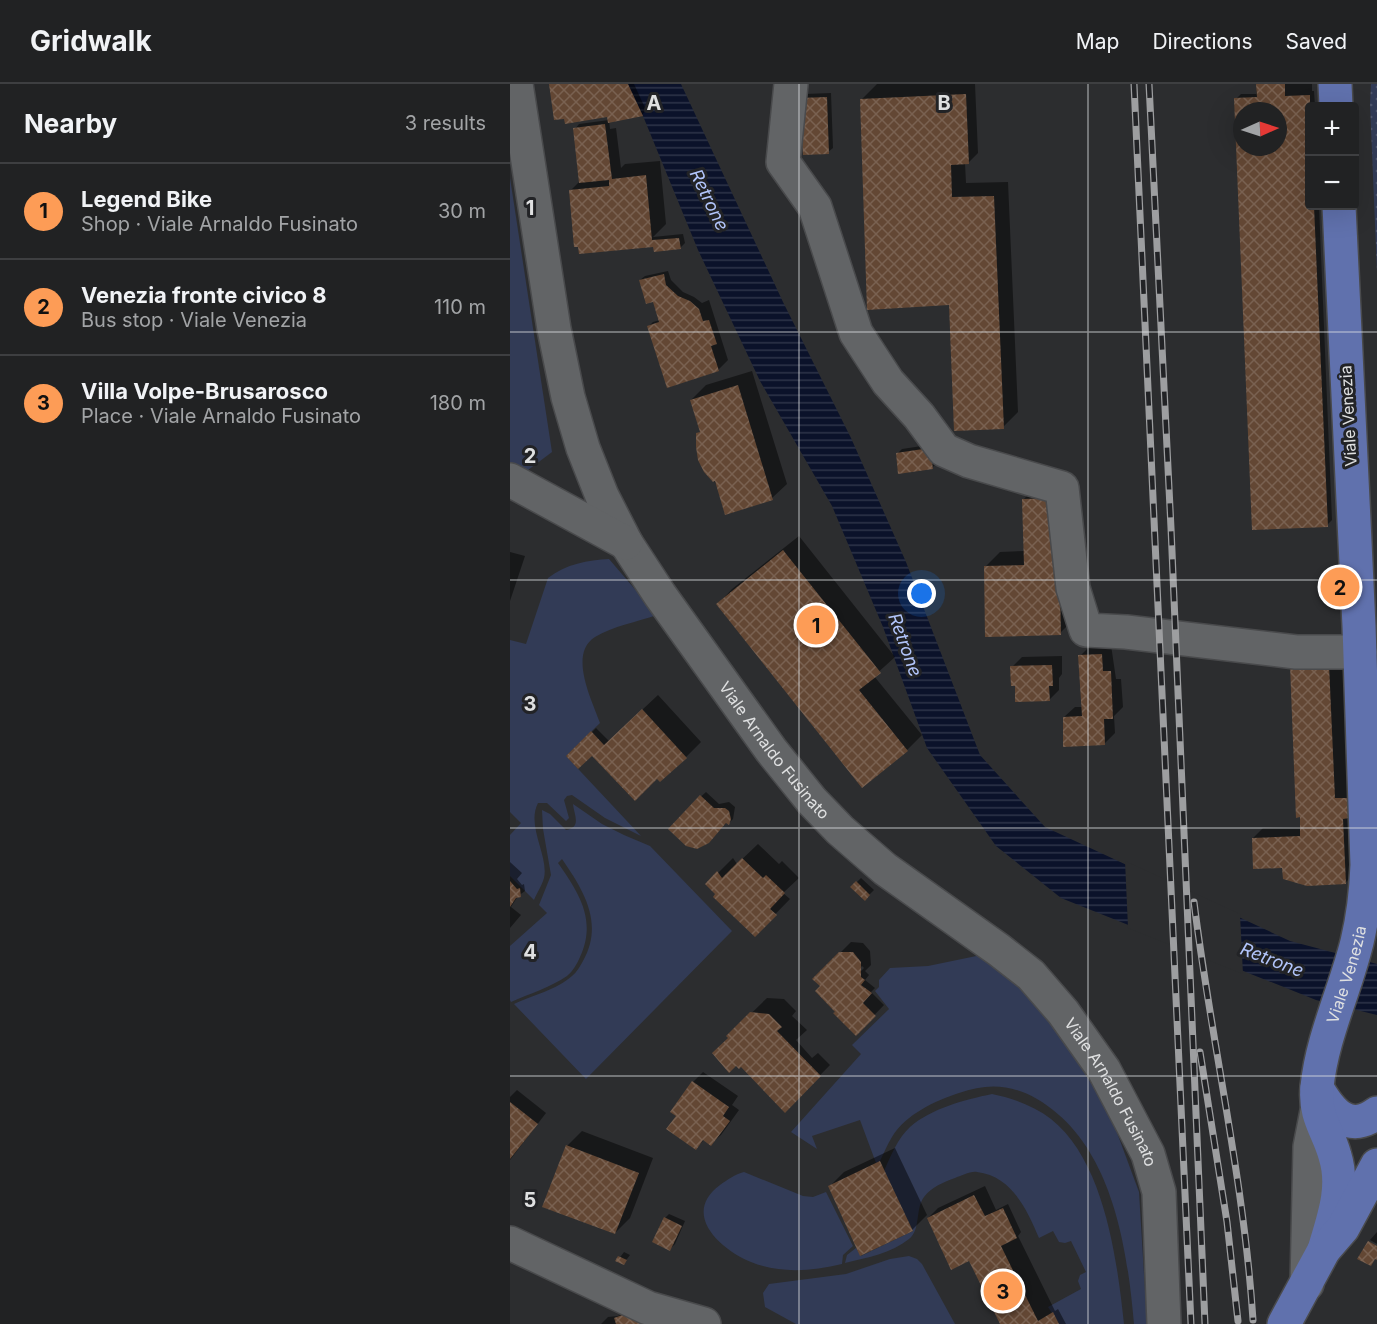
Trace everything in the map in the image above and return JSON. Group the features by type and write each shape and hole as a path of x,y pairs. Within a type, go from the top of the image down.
{"main road":[{"path":"1335,84 1336,102"},
{"name":"Viale Venezia","path":"1317,1100 1327,1041 1370,895 1339,210"},
{"name":"Viale Venezia","path":"1359,639 1377,703"},
{"path":"1317,1100 1345,1120 1365,1119 1377,1113"},
{"path":"1294,1309 1324,1250 1337,1202 1339,1173 1317,1100"},
{"path":"1324,1250 1343,1228 1377,1165"}],"street":[{"name":"Viale Arnaldo Fusinato","path":"516,84 554,329 568,397 602,496 626,543 660,595 771,750 812,801 840,831 885,869 1031,975 1063,1012 1097,1061 1148,1154 1159,1192 1164,1324"},
{"path":"791,84 783,162 815,207 856,333 888,382 919,416 944,450 969,461 1062,488 1073,588 1086,630 1126,632 1296,652 1359,639"},
{"path":"510,480 626,543"},
{"name":"Viale Venezia","path":"1294,1309 1310,1147 1317,1100"},
{"path":"510,1243 648,1308 704,1324"}],"shaded area":[{"path":"1371,84 1377,84 1377,272 1370,104"},
{"path":"510,178 552,452 528,470 510,467"},
{"path":"609,559 657,615 609,630 595,637 587,645 583,654 584,678 600,723 566,756 641,836 605,818 572,795 567,796 564,800 569,818 566,821 547,803 538,803 535,812 536,831 545,869 543,881 534,900 510,876 510,835 521,823 510,812 510,640 526,644 548,578 562,569 577,564"},
{"path":"573,804 602,824 650,846 732,931 586,1079 514,1004 566,981 578,969 589,947 592,934 589,908 578,883 562,859 558,863 573,885 583,907 587,931 585,944 576,965 567,976 547,987 511,1002 510,1000 510,946 547,913 539,905 551,875 542,810 550,814 566,830 576,823"},
{"path":"986,954 1027,984 1109,1111 1139,1192 1147,1324 1134,1324 1120,1230 1111,1198 1099,1169 1083,1142 1062,1118 1037,1099 1018,1090 999,1087 979,1088 950,1096 922,1109 905,1122 892,1137 880,1161 876,1163 860,1120 812,1136 817,1149 791,1132 861,1054 852,1045 889,1009 875,991 879,987 879,980 890,968 928,966"},
{"path":"992,1094 1023,1103 1051,1119 1069,1138 1084,1160 1096,1186 1112,1242 1124,1324 1059,1324 1048,1307 1081,1289 1078,1281 1080,1275 1086,1272 1071,1241 1059,1242 1053,1231 1039,1238 1029,1216 1009,1187 1000,1180 977,1172 946,1181 927,1193 921,1202 913,1235 902,1244 878,1254 845,1263 847,1255 856,1248 861,1256 913,1231 884,1171 895,1147 906,1131 919,1120 938,1110"},
{"path":"744,1172 803,1196 813,1197 826,1192 853,1246 843,1255 842,1264 808,1270 785,1270 762,1266 739,1256 717,1240 704,1219 704,1207 709,1196 720,1185"},
{"path":"909,1256 922,1264 955,1324 796,1324 765,1307 763,1293 769,1284 846,1274 890,1259"}],"water":[{"name":"Retrone","path":"627,84 681,84 783,302 851,438 906,562 980,755 1045,827 1290,941 1377,964 1377,1015 1316,1000 1061,898 996,846 927,748 883,627 832,506 760,381 698,250 643,116"}],"pier":[{"path":"1125,861 1240,914 1243,974 1128,928"}],"building":[{"path":"549,84 628,84 643,116 608,123 607,117 565,124 564,119 554,120"},
{"path":"1256,84 1285,84 1285,96 1310,95 1310,102 1305,102 1305,210 1314,210 1328,527 1252,530 1236,156 1287,156 1287,102 1234,102 1234,98 1257,97"},
{"path":"966,94 969,164 951,165 952,197 994,196 1004,429 954,431 949,305 867,310 860,99"},
{"path":"827,97 829,154 803,155 799,98"},
{"path":"605,124 612,179 646,175 652,240 679,238 681,249 654,252 653,247 579,254 578,247 574,247 569,190 609,186 609,180 579,183 573,128"},
{"path":"664,274 666,285 678,296 690,301 699,309 703,321 709,320 717,344 711,346 719,371 667,388 647,326 659,322 653,302 646,304 639,280"},
{"path":"738,385 773,500 725,515 715,481 713,482 704,472 698,460 696,433 700,432 690,400"},
{"path":"930,448 933,469 898,474 896,453"},
{"path":"1058,498 1061,635 985,637 984,566 1024,565 1022,499"},
{"path":"783,550 881,673 859,690 908,751 862,788 716,604"},
{"path":"1102,654 1103,671 1111,671 1113,719 1104,719 1105,745 1063,747 1063,717 1082,716 1078,655"},
{"path":"1329,664 1335,798 1348,798 1349,818 1343,819 1346,884 1307,886 1283,879 1282,868 1253,869 1252,838 1300,836 1300,817 1296,818 1290,665"},
{"path":"1052,665 1053,686 1049,686 1050,701 1015,702 1015,686 1011,686 1010,666"},
{"path":"642,709 687,758 660,782 657,779 635,801 592,756 578,769 566,756 591,731 604,745"},
{"path":"700,795 714,808 725,808 729,811 731,819 729,825 726,823 709,843 697,849 686,846 668,829"},
{"path":"742,858 763,878 766,875 785,893 770,909 777,915 755,937 713,897 715,894 705,884 717,871 722,878"},
{"path":"510,881 517,889 520,888 521,897 516,898 510,907"},
{"path":"856,881 870,895 865,901 850,887"},
{"path":"839,952 853,952 861,962 861,977 865,980 861,985 872,993 863,1003 876,1016 856,1036 815,991 820,986 812,979"},
{"path":"750,1012 769,1014 782,1027 777,1031 821,1076 785,1113 741,1067 739,1069 736,1066 729,1073 712,1053"},
{"path":"692,1081 729,1107 723,1116 730,1121 711,1146 703,1140 696,1150 666,1129 676,1116 670,1112"},
{"path":"510,1102 538,1124 510,1159"},
{"path":"566,1145 639,1173 615,1234 542,1207"},
{"path":"880,1161 913,1231 860,1256 828,1186"},
{"path":"974,1195 985,1216 1003,1208 1017,1238 1001,1246 1038,1321 1053,1312 1059,1324 1000,1324 969,1261 951,1270 927,1218"},
{"path":"664,1217 682,1226 670,1251 652,1242"},
{"path":"1368,1241 1377,1246 1377,1260 1375,1259 1371,1266 1357,1259"},
{"path":"618,1256 627,1260 624,1265 615,1261"},
{"path":"625,1314 670,1324 616,1324 614,1318"}],"railway":[{"path":"1134,84 1191,1324"},
{"path":"1149,84 1171,528 1205,1324"},
{"path":"1194,902 1235,1162 1249,1267 1253,1320"},
{"path":"1200,1052 1227,1222 1238,1321"}],"place":[{"name":"Venezia fronte civico 8","path":"1340,587"},
{"name":"Legend Bike","path":"816,625"},
{"name":"Villa Volpe-Brusarosco","path":"1003,1291"}]}
